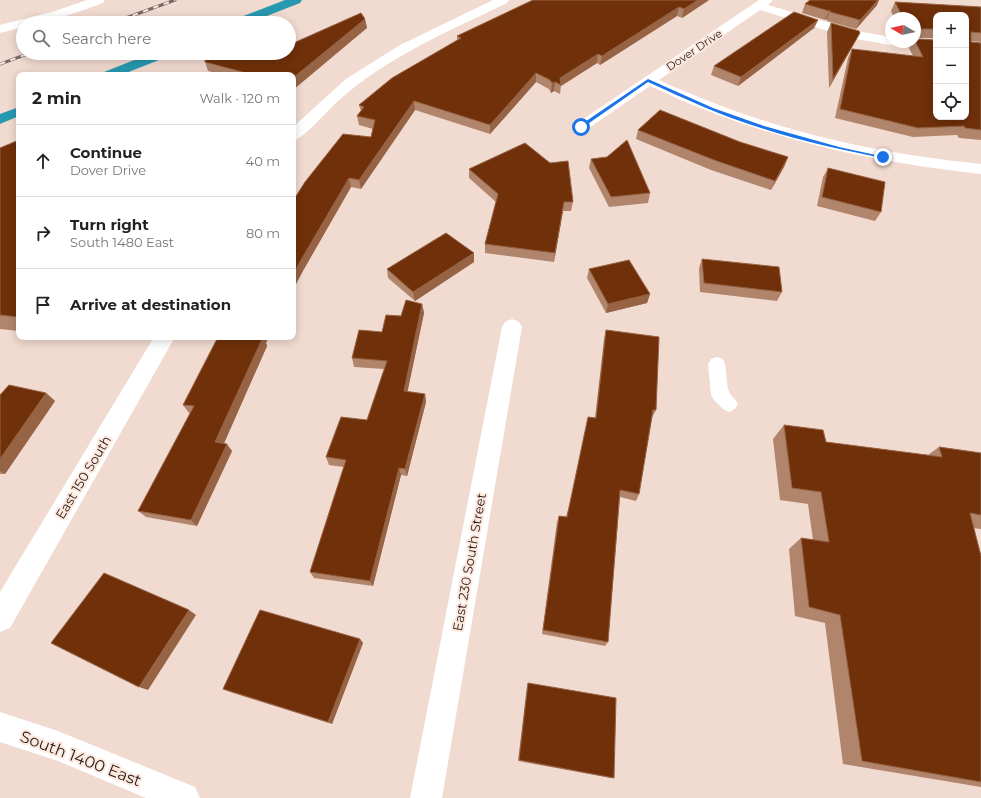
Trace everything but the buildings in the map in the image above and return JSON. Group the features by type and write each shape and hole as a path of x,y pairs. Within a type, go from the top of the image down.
{"highway":[{"path":"256,16 296,0"},
{"path":"116,72 146,60"},
{"path":"0,119 16,112"}],"street":[{"path":"51,16 99,0"},
{"path":"296,131 351,82 405,48 503,0"},
{"path":"763,3 855,35 885,40"},
{"name":"Dover Drive","path":"581,127 763,3"},
{"path":"0,29 16,25"},
{"path":"921,43 933,44"},
{"path":"648,80 733,117 806,140 883,157 934,165 981,169"},
{"name":"East 230 South Street","path":"426,798 512,327"},
{"name":"East 150 South","path":"0,618 163,340"},
{"name":"South 1400 East","path":"0,727 58,746 184,798"}],"lane":[{"path":"717,364 720,395 729,404"}],"railway":[{"path":"131,16 175,0"},
{"path":"0,64 16,58"}],"route":[{"path":"581,127 648,80 712,109 762,127 839,148 883,157"}]}
